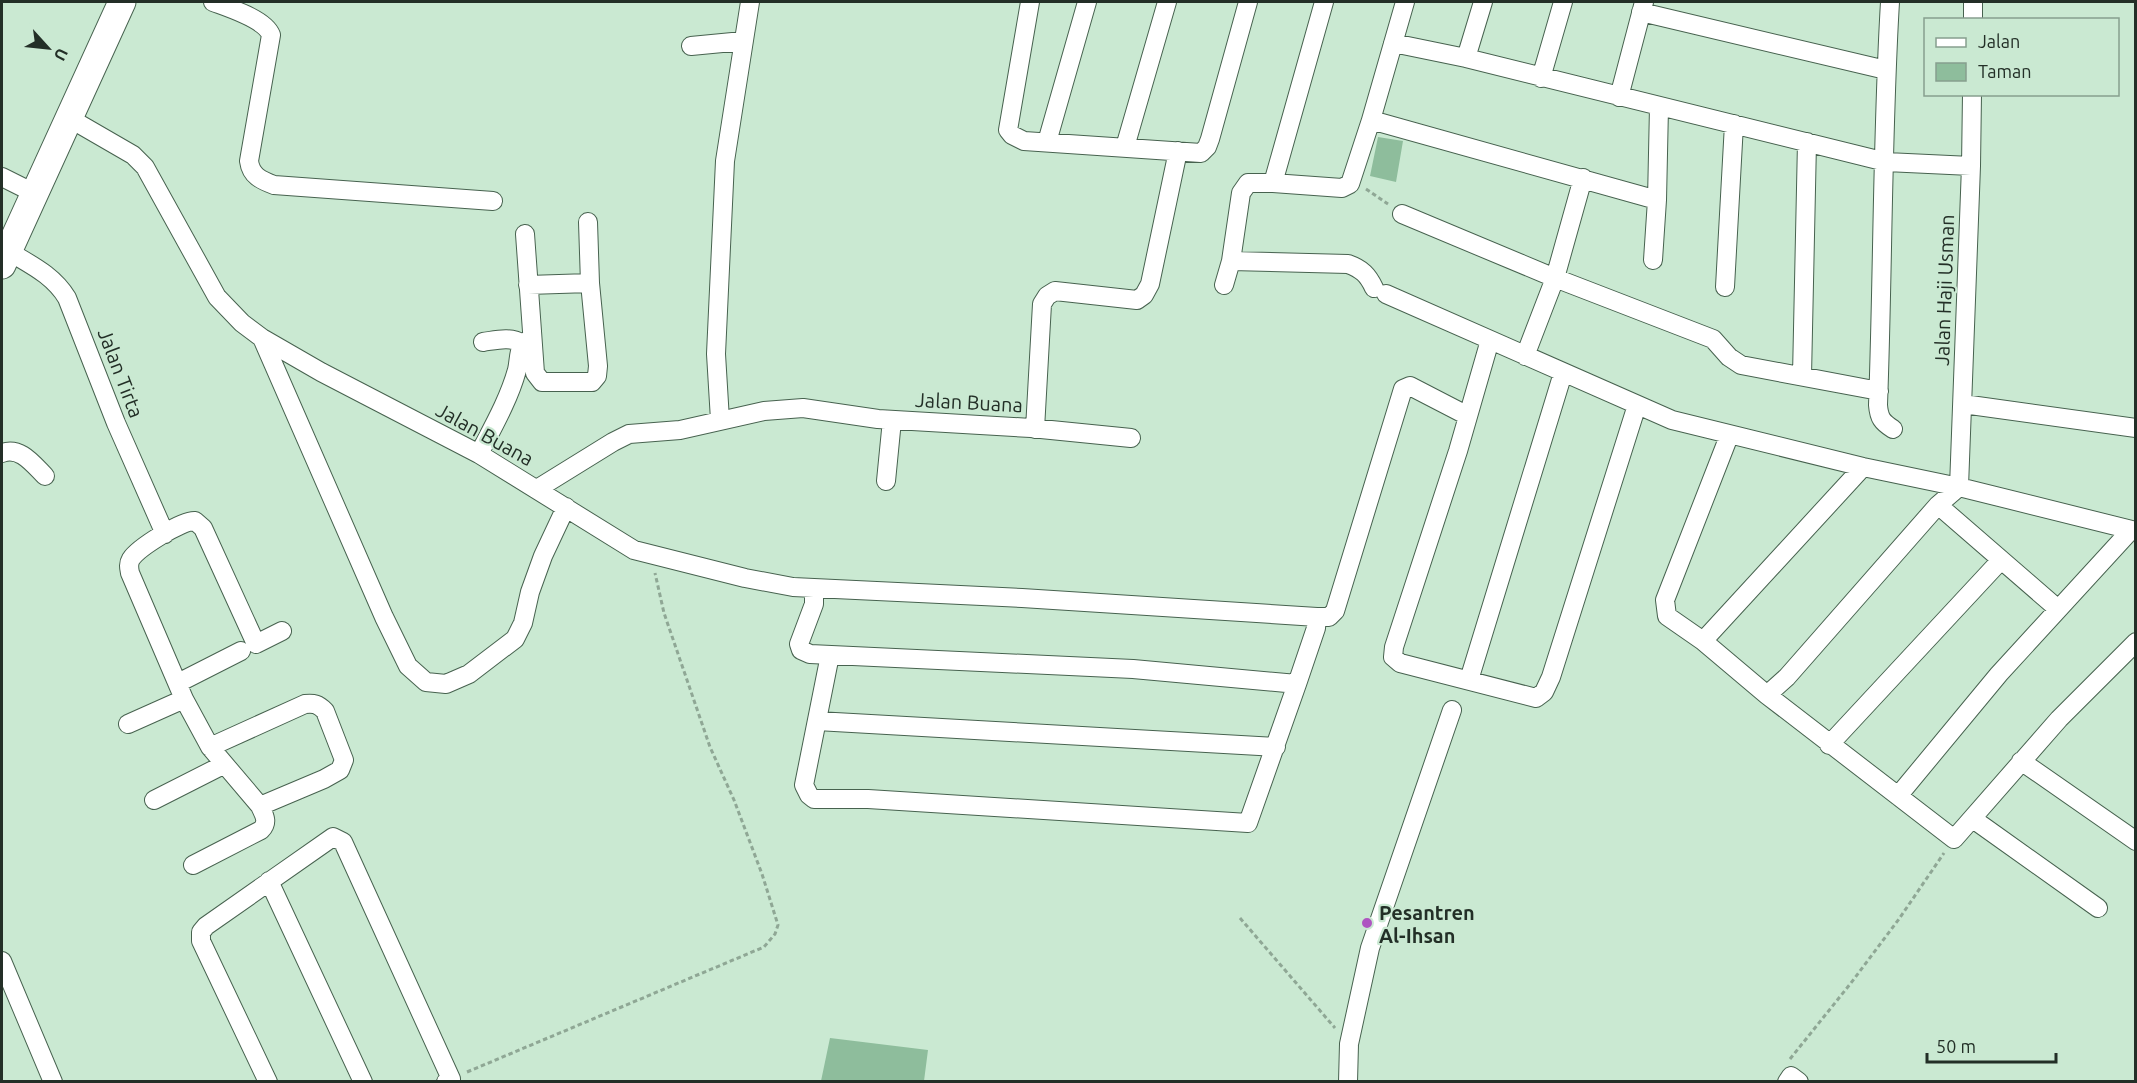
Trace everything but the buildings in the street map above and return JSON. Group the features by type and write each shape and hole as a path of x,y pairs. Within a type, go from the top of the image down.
{"highway":[{"path":"4,258 122,2"}],"street":[{"path":"213,2 260,22 266,26 271,35 249,161 250,170 255,176 274,184 493,201"},
{"path":"720,420 716,354 725,161 750,2"},
{"path":"1030,2 1008,130 1012,135 1024,141 1201,153 1207,147 1248,2"},
{"path":"1047,142 1087,2"},
{"path":"1125,147 1167,2"},
{"path":"1273,183 1324,2"},
{"path":"1224,285 1231,261 1241,193 1248,183 1342,188 1350,184 1405,2"},
{"path":"1466,58 1483,2"},
{"path":"1541,78 1563,2"},
{"path":"1890,2 1886,70 1886,162 1879,417 1883,423 1893,429"},
{"path":"1973,2 1973,18"},
{"path":"1618,97 1642,7 1886,70"},
{"path":"692,46 743,41"},
{"path":"1393,43 1466,58 1886,162 1971,166"},
{"name":"Jalan Haji Usman","path":"1959,487 1972,96"},
{"path":"1653,260 1659,107"},
{"name":"Jalan Buana","path":"69,118 133,155 145,167 217,297 242,323 262,338 321,372 479,454 537,489 629,434 680,430 764,411 803,408 892,420 1131,438"},
{"path":"1371,120 1657,200"},
{"path":"1725,287 1734,124"},
{"path":"1802,376 1808,142"},
{"path":"1035,429 1042,304 1054,291 1137,300 1144,295 1150,284 1178,151"},
{"path":"2,177 34,193"},
{"path":"1525,356 1555,278 1583,178"},
{"path":"1402,214 1555,278 1713,339 1729,357 1741,365 1879,391"},
{"path":"525,234 528,341 535,373 542,382 592,382 597,376 598,366 590,283 588,222"},
{"name":"Jalan Tirta","path":"4,258 48,275 67,298 116,423 165,534"},
{"path":"1231,261 1348,264 1360,268 1380,291 1672,420 1729,436 1959,487 2133,531 1999,674 1898,796"},
{"path":"528,285 590,283"},
{"path":"262,338 384,617 408,666 426,682 446,684 469,674 515,639 523,623 530,592 543,556 566,507"},
{"path":"483,342 503,339 528,341"},
{"path":"1490,340 1394,647 1393,657 1400,663 1536,698 1544,692 1551,677 1637,405"},
{"path":"479,454 497,419 528,341"},
{"path":"1469,680 1563,373"},
{"path":"537,489 634,550 745,578 793,587 1022,598 1329,617 1335,611 1403,389 1410,386 1421,390 1468,416"},
{"path":"1963,404 2136,428"},
{"path":"886,480 892,420"},
{"path":"1729,436 1665,600 1667,616 1703,641 1829,745 1954,839 2021,760 2136,642"},
{"path":"2,453 15,452 22,455 45,476"},
{"path":"1703,641 1863,467"},
{"path":"1767,695 1787,677 1938,505 1959,487"},
{"path":"1938,505 2058,609"},
{"path":"194,865 261,830 266,820 260,806 210,747 181,691 128,567 135,554 165,534 191,520 200,523 256,644 282,632"},
{"path":"1829,745 2001,560"},
{"path":"814,588 814,604 799,644 801,650 810,654 1133,669 1298,684"},
{"path":"830,655 804,785 814,799 880,799 1248,823 1298,684 1316,628 1317,617"},
{"path":"128,724 241,651"},
{"path":"210,747 305,704 319,705 325,711 343,754 344,760 340,770 260,806"},
{"path":"1348,1082 1349,1044 1370,948 1452,710"},
{"path":"817,721 1276,747"},
{"path":"2021,760 2136,841"},
{"path":"154,800 223,765"},
{"path":"1973,819 2098,908"},
{"path":"268,1082 229,1003 201,936 206,926 328,838 336,837 343,842 449,1080"},
{"path":"269,881 363,1082"},
{"path":"2,961 8,992 53,1082"},
{"path":"1787,1082 1791,1076 1799,1082"}],"path":[{"path":"1350,184 1377,195 1402,214"},
{"path":"449,1080 764,947 775,934 778,926 762,874 734,800 710,747 664,613 651,553"},
{"path":"1790,1059 1899,919 1954,839"},
{"path":"1240,918 1349,1044"}],"green space":[{"path":"1378,137 1403,141 1396,182 1370,176"},
{"path":"830,1038 928,1050 924,1081 821,1081"}],"place":[{"name":"Pesantren Al-Ihsan","path":"1367,923"}]}
